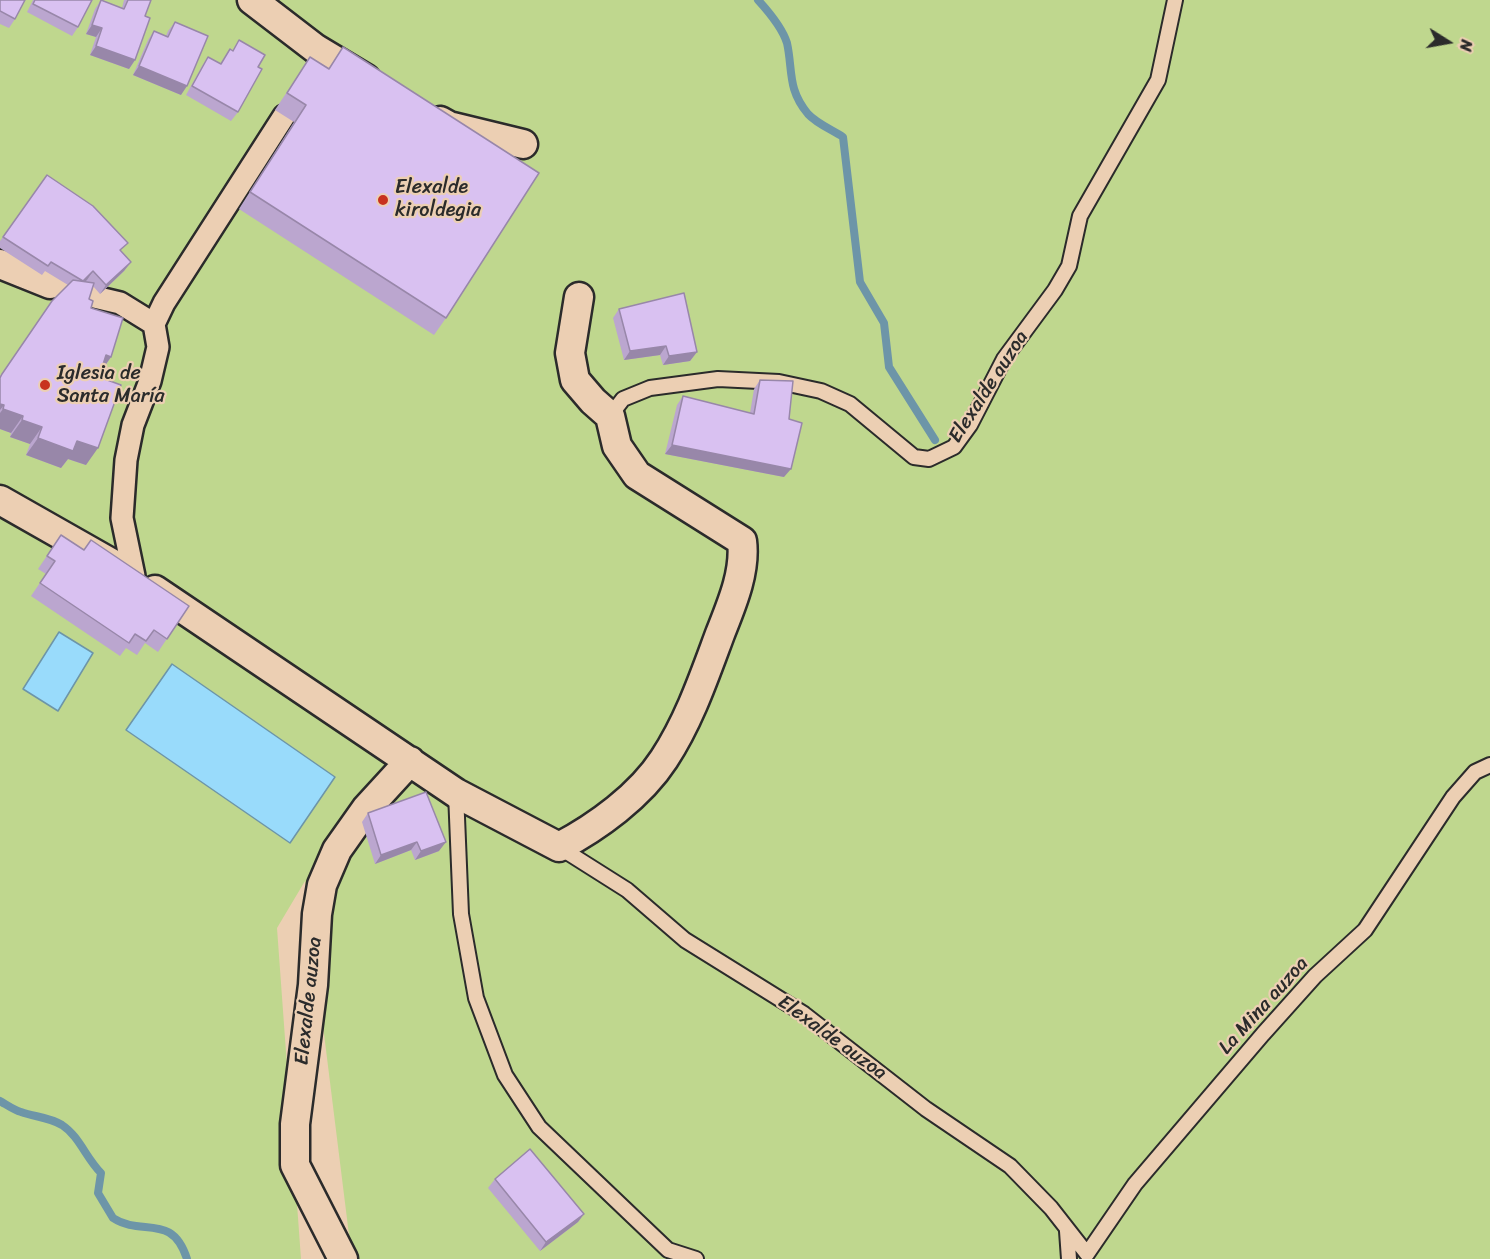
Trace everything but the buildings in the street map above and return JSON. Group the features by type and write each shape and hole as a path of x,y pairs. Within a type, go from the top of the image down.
{"street":[{"path":"252,0 316,50 388,91"},
{"path":"418,109 449,126 523,144"},
{"path":"134,576 122,518 126,460 133,426 150,381 158,347 154,324 164,303 284,116"},
{"path":"0,264 69,292 120,303 154,324"},
{"path":"559,847 587,832 637,790 663,760 692,708 734,598 743,551 742,541 637,475 617,446 610,416 575,380 570,353 579,297"},
{"name":"Elexalde auzoa","path":"0,500 134,576 456,793 559,847"},
{"name":"Elexalde auzoa","path":"343,1259 296,1165 295,1125 312,985 317,914 322,885 338,850 366,809 410,761"}],"lane":[{"name":"Elexalde auzoa","path":"610,416 623,399 650,388 718,379 779,382 821,392 850,404 914,457 929,459 954,447 970,425 1004,359 1055,290 1069,266 1080,216 1158,80 1175,0"},
{"name":"La Mina auzoa","path":"1067,1232 1088,1257 1135,1184 1315,976 1365,930 1453,798 1475,772 1490,765"},
{"path":"456,793 460,914 476,998 505,1075 539,1127 668,1250 696,1259"},
{"name":"Elexalde auzoa","path":"559,847 627,890 686,940 804,1014 926,1109 1010,1166 1052,1208 1067,1232 1069,1259"}],"green space":[{"path":"0,0 1490,0 1490,1259 352,1259 305,881 277,928 301,1259 0,1259"}],"water":[{"path":"59,632 93,653 58,711 23,689"},
{"path":"172,664 335,777 290,843 126,730"}],"waterway":[{"path":"758,0 775,20 785,37 794,88 801,105 815,120 843,137 860,282 884,323 889,367 935,440"},
{"path":"0,1101 26,1114 57,1122 68,1130 101,1173 98,1193 113,1218 135,1226 165,1230 173,1235 181,1245 187,1259"}],"place":[{"name":"Elexalde kiroldegia","path":"383,200"},
{"name":"Iglesia de Santa María","path":"45,385"}]}
